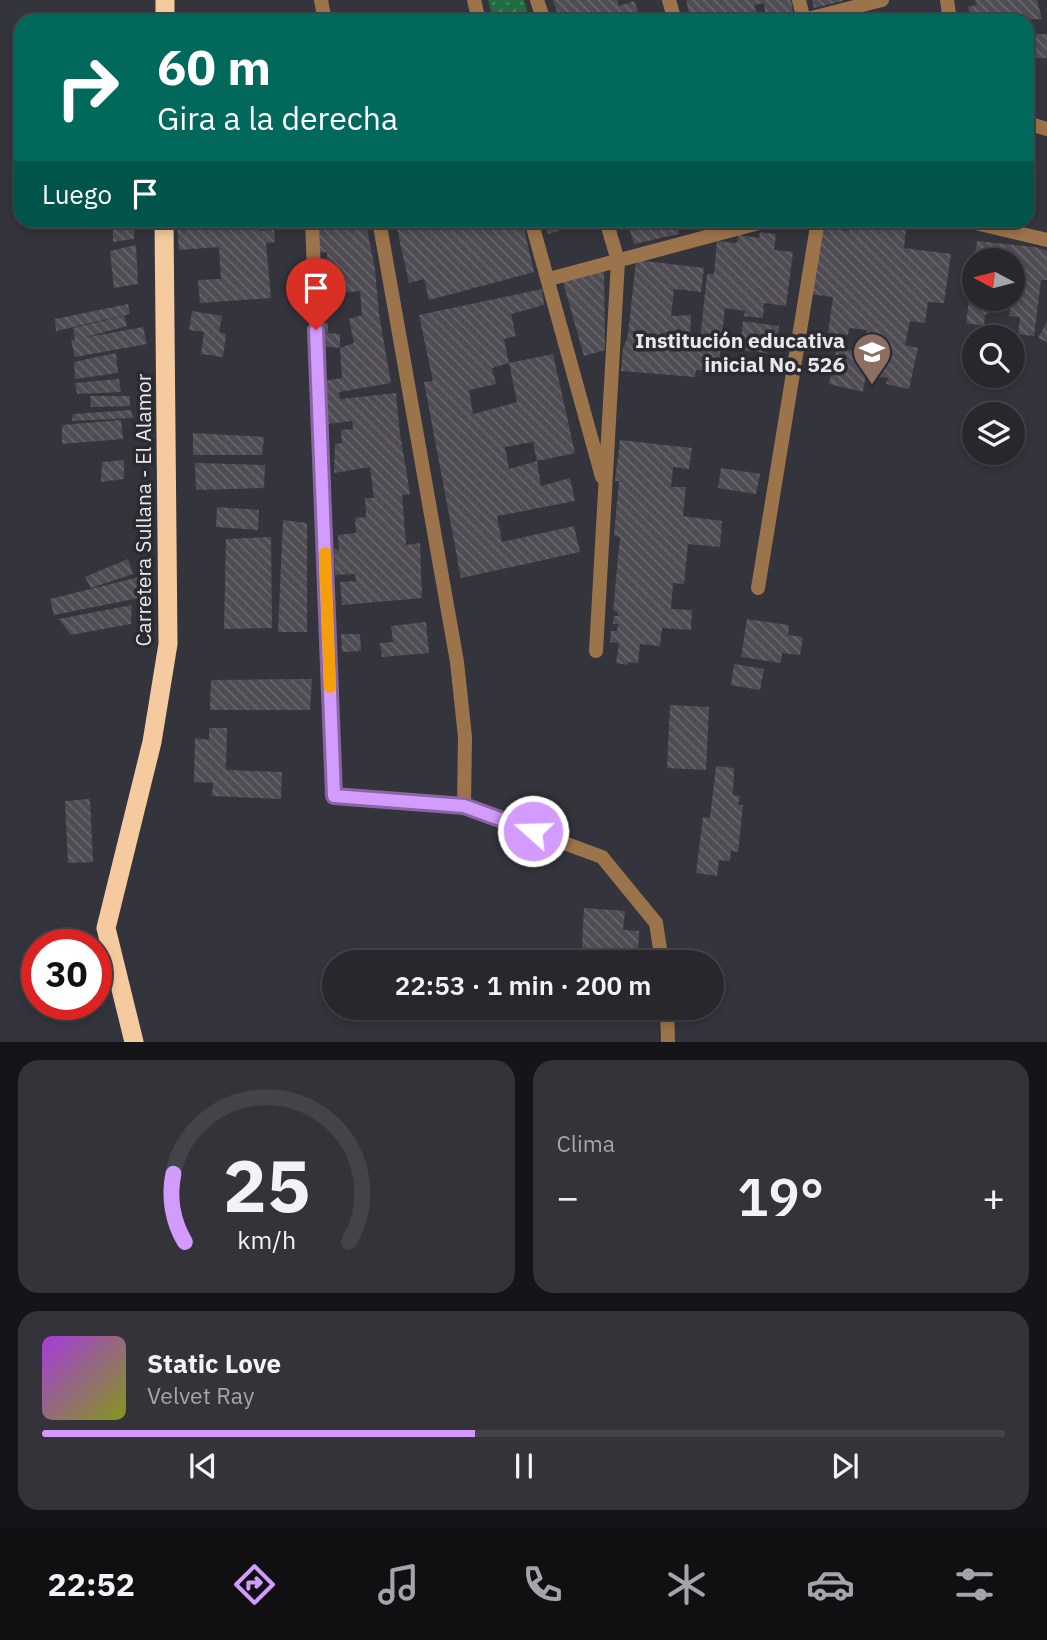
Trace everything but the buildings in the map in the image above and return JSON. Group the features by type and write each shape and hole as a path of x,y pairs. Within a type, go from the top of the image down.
{"highway":[{"name":"Carretera Sullana - El Alamor","path":"134,1041 106,928 152,742 168,644 164,228"}],"street":[{"path":"830,14 883,0"},
{"path":"312,228 334,796 464,806 602,857 656,923 660,950"},
{"path":"380,228 457,662 465,737 464,806"},
{"path":"533,228 605,489"},
{"path":"596,651 618,261 608,228"},
{"path":"549,279 618,261 715,228"},
{"path":"758,588 817,228"},
{"path":"997,228 1047,240"},
{"path":"667,1020 668,1041"}],"green space":[{"path":"488,0 524,0 528,14 492,14"}],"slow traffic":[{"path":"325,553 330,687"}],"place":[{"name":"Institución educativa inicial No. 526","path":"872,386"}],"route":[{"path":"316,330 334,796 464,806 533,831"}]}
